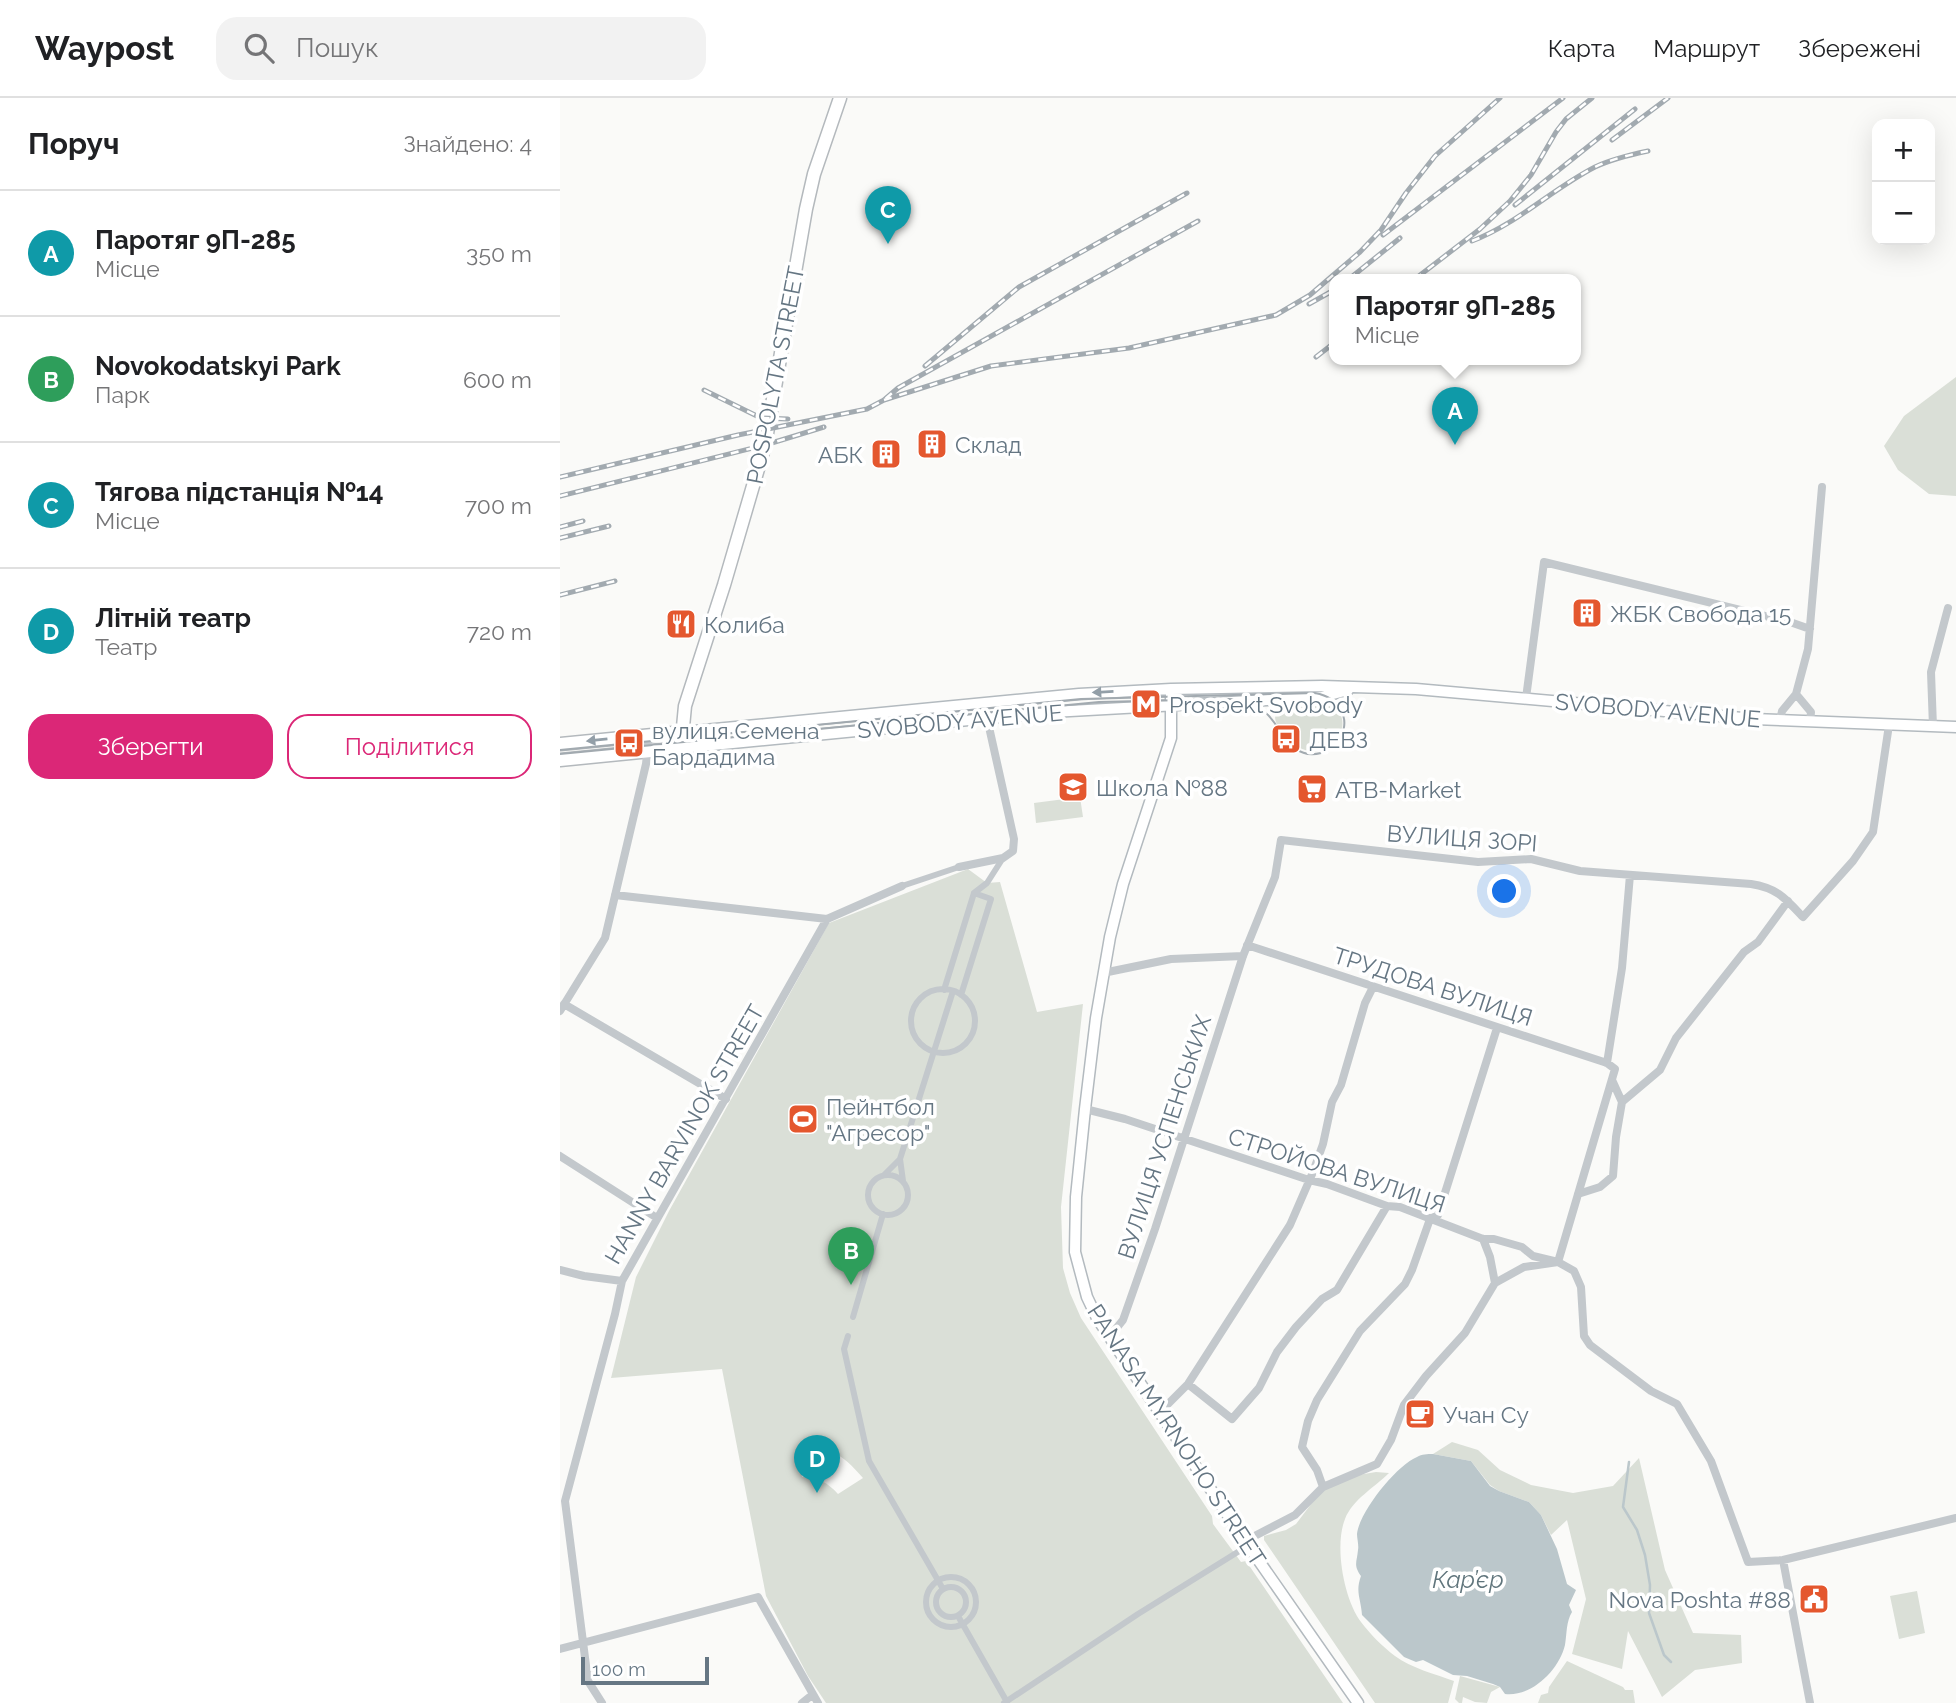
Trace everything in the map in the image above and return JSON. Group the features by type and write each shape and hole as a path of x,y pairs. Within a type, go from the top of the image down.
{"highway":[{"name":"POSPOLYTA STREET","path":"681,748 685,706 765,446 806,209 814,174 840,98"},
{"name":"SVOBODY AVENUE","path":"560,744 683,732"},
{"name":"SVOBODY AVENUE","path":"560,760 681,748"}],"main road":[{"name":"SVOBODY AVENUE","path":"683,732 1065,695 1171,689 1360,687 1780,720 1956,727"},
{"name":"SVOBODY AVENUE","path":"681,748 1052,712 1322,697 1360,687"},
{"name":"PANASA MYRNOHO STREET","path":"1171,689 1171,738 1123,884 1103,973 1076,1197 1075,1252 1087,1297 1107,1334 1358,1703"}],"street":[{"path":"1780,720 1782,711 1796,694 1808,649 1822,486"},
{"path":"1526,698 1544,562 1810,629"},
{"path":"1933,727 1931,672 1948,608"},
{"path":"1796,694 1811,712 1810,722"},
{"path":"944,990 974,893 987,883 1003,858 1013,851 1014,839 987,718"},
{"name":"ВУЛИЦЯ ЗОРІ","path":"1247,945 1275,877 1281,840 1478,862 1531,859 1580,871 1751,884 1769,887 1803,917 1853,861 1874,832 1889,725"},
{"path":"649,735 648,751 604,938 562,1007 726,1099"},
{"path":"615,895 827,919 902,886 959,867 1003,858"},
{"path":"958,1616 1006,1702 1247,1543 1295,1515 1324,1487 1377,1464 1391,1440 1404,1405 1465,1333 1495,1283 1524,1267 1558,1262 1615,1069 1607,1063 1618,996 1630,875"},
{"path":"961,995 991,899 987,883"},
{"path":"974,893 991,899"},
{"path":"1622,1102 1660,1070 1676,1038 1744,952 1758,942 1788,901"},
{"name":"HANNY BARVINOK STREET","path":"601,1703 588,1681 565,1502 622,1281 827,919"},
{"path":"966,920 983,925"},
{"name":"ВУЛИЦЯ УСПЕНСЬКИХ","path":"1107,1334 1115,1330 1123,1320 1247,945"},
{"name":"ТРУДОВА ВУЛИЦЯ","path":"1247,945 1607,1063"},
{"path":"1103,973 1171,959 1243,956"},
{"path":"1159,1413 1188,1384 1290,1225 1323,1144 1332,1102 1341,1085 1365,1003 1373,987"},
{"path":"900,1159 875,1180 869,1194 871,1204 883,1214 893,1214 905,1205 908,1195 900,1159 953,991"},
{"path":"953,991 961,995 971,1007 975,1020 973,1031 964,1045 936,1058 929,1066 927,1055 912,1028 913,1012 916,1004 928,993 953,991"},
{"path":"1324,1487 1302,1447 1308,1420 1317,1400 1360,1331 1405,1284 1412,1270 1430,1219 1438,1215 1497,1028"},
{"path":"919,1043 933,1052 950,1052"},
{"path":"1578,1194 1600,1187 1613,1176 1622,1102 1612,1080"},
{"name":"СТРОЙОВА ВУЛИЦЯ","path":"1085,1109 1125,1119 1387,1206 1401,1207 1483,1239 1522,1247 1533,1256 1558,1262 1574,1271 1581,1287 1584,1336 1590,1345 1651,1391 1677,1405 1711,1461 1748,1562 1783,1560"},
{"path":"560,1156 657,1218"},
{"path":"884,1175 903,1181"},
{"path":"1188,1384 1232,1419 1259,1388 1277,1352 1296,1327 1322,1299 1337,1290 1363,1251 1387,1206"},
{"path":"853,1317 883,1214"},
{"path":"1483,1239 1495,1283"},
{"path":"560,1270 622,1281"},
{"path":"848,1336 844,1349 869,1461 943,1589"},
{"path":"1810,1703 1783,1560 1956,1518"},
{"path":"947,1578 960,1579 972,1590 975,1599 974,1612 963,1624 954,1627 942,1625 930,1615 926,1606 928,1593 939,1581 947,1578"},
{"path":"955,1587 964,1595 965,1606 958,1616 949,1617 937,1610 936,1598 943,1589 955,1587"},
{"path":"964,1595 972,1590"},
{"path":"560,1648 758,1597 818,1703"},
{"path":"930,1615 937,1610"},
{"path":"802,1703 812,1695"}],"shaded area":[{"path":"1956,377 1956,496 1929,494 1898,470 1884,446 1904,416"},
{"path":"1334,704 1341,715 1342,727 1338,738 1320,751 1307,751 1294,744 1276,721 1277,710"},
{"path":"1080,797 1083,817 1036,823 1034,803"},
{"path":"968,869 987,883 1000,882 1037,1012 1083,1004 1061,1207 1063,1268 1070,1293 1081,1318 1212,1516 1213,1524 1241,1562 1246,1561 1343,1703 826,1703 808,1676 766,1596 722,1369 611,1378 636,1277 669,1211 829,923","holes":["798,1447 819,1448 835,1453 863,1478 838,1494 822,1481 802,1477"]},
{"path":"1452,1442 1478,1450 1500,1470 1531,1485 1573,1493 1613,1486 1639,1458 1665,1570 1693,1633 1741,1635 1742,1663 1695,1670 1662,1697 1628,1631 1622,1669 1572,1654 1586,1599 1567,1520 1551,1535 1541,1515 1529,1502 1490,1485 1471,1461 1433,1454"},
{"path":"1389,1473 1353,1505 1342,1530 1342,1572 1350,1600 1365,1627 1395,1656 1454,1681 1448,1703 1375,1703 1264,1540 1264,1536 1286,1530 1296,1524 1321,1491 1352,1476"},
{"path":"1917,1591 1925,1633 1899,1639 1890,1596"},
{"path":"1567,1661 1625,1690 1633,1690 1635,1703 1538,1703 1541,1695 1548,1693 1549,1687"},
{"path":"1460,1676 1500,1687 1491,1692 1487,1703 1463,1697 1462,1703 1459,1703 1455,1699"}],"water":[{"name":"Кар’єр","path":"1433,1454 1471,1461 1490,1486 1529,1502 1541,1515 1557,1549 1567,1584 1576,1590 1569,1605 1572,1612 1565,1645 1557,1664 1543,1680 1525,1691 1505,1694 1500,1687 1493,1684 1453,1675 1423,1660 1416,1662 1404,1657 1362,1615 1358,1591 1361,1576 1356,1563 1359,1525 1380,1490 1399,1469 1419,1456"}],"waterway":[{"path":"1629,1462 1623,1507 1637,1530 1645,1555 1650,1585 1649,1613 1664,1655 1671,1662"}],"tram line":[{"path":"560,750 1081,699 1315,693 1336,704 1343,714 1344,724 1341,737 1333,747 1324,752 1310,754 1294,747 1264,711 1243,700 1099,702 560,754"}],"railway":[{"path":"1334,274 1381,230 1435,156 1500,98"},
{"path":"1383,235 1563,98"},
{"path":"1422,274 1480,229 1510,201 1531,175 1566,119 1592,98"},
{"path":"1612,140 1668,98"},
{"path":"1515,205 1635,109"},
{"path":"1472,241 1519,216 1595,167 1648,151"},
{"path":"925,366 1019,287 1187,193"},
{"path":"560,477 738,435 867,409 898,388 1198,221"},
{"path":"1355,274 1400,238"},
{"path":"884,400 991,366 1129,348 1276,315 1310,295 1329,279"},
{"path":"1309,304 1329,293"},
{"path":"1316,357 1329,347"},
{"path":"704,390 761,418 788,419"},
{"path":"560,496 765,445 824,427"},
{"path":"560,527 583,521"},
{"path":"560,538 609,526"},
{"path":"560,595 615,581"}],"place":[{"name":"Тягова пiдстанцiя №14","path":"888,244"},
{"name":"Склад","path":"932,444"},
{"name":"Паротяг 9П-285","path":"1455,445"},
{"name":"АБК","path":"886,454"},
{"name":"ЖБК Свобода 15","path":"1587,613"},
{"name":"Колиба","path":"681,624"},
{"name":"Prospekt Svobody","path":"1146,704"},
{"name":"ДЕВЗ","path":"1286,739"},
{"name":"вулиця Семена Бардадима","path":"629,743"},
{"name":"Школа №88","path":"1073,787"},
{"name":"ATB-Market","path":"1312,789"},
{"name":"Пейнтбол \"Агресор\"","path":"803,1119"},
{"name":"Novokodatskyi Park","path":"851,1285"},
{"name":"Учан Су","path":"1420,1414"},
{"name":"Лiтнiй театр","path":"817,1493"},
{"name":"Nova Poshta #88","path":"1814,1599"}]}
